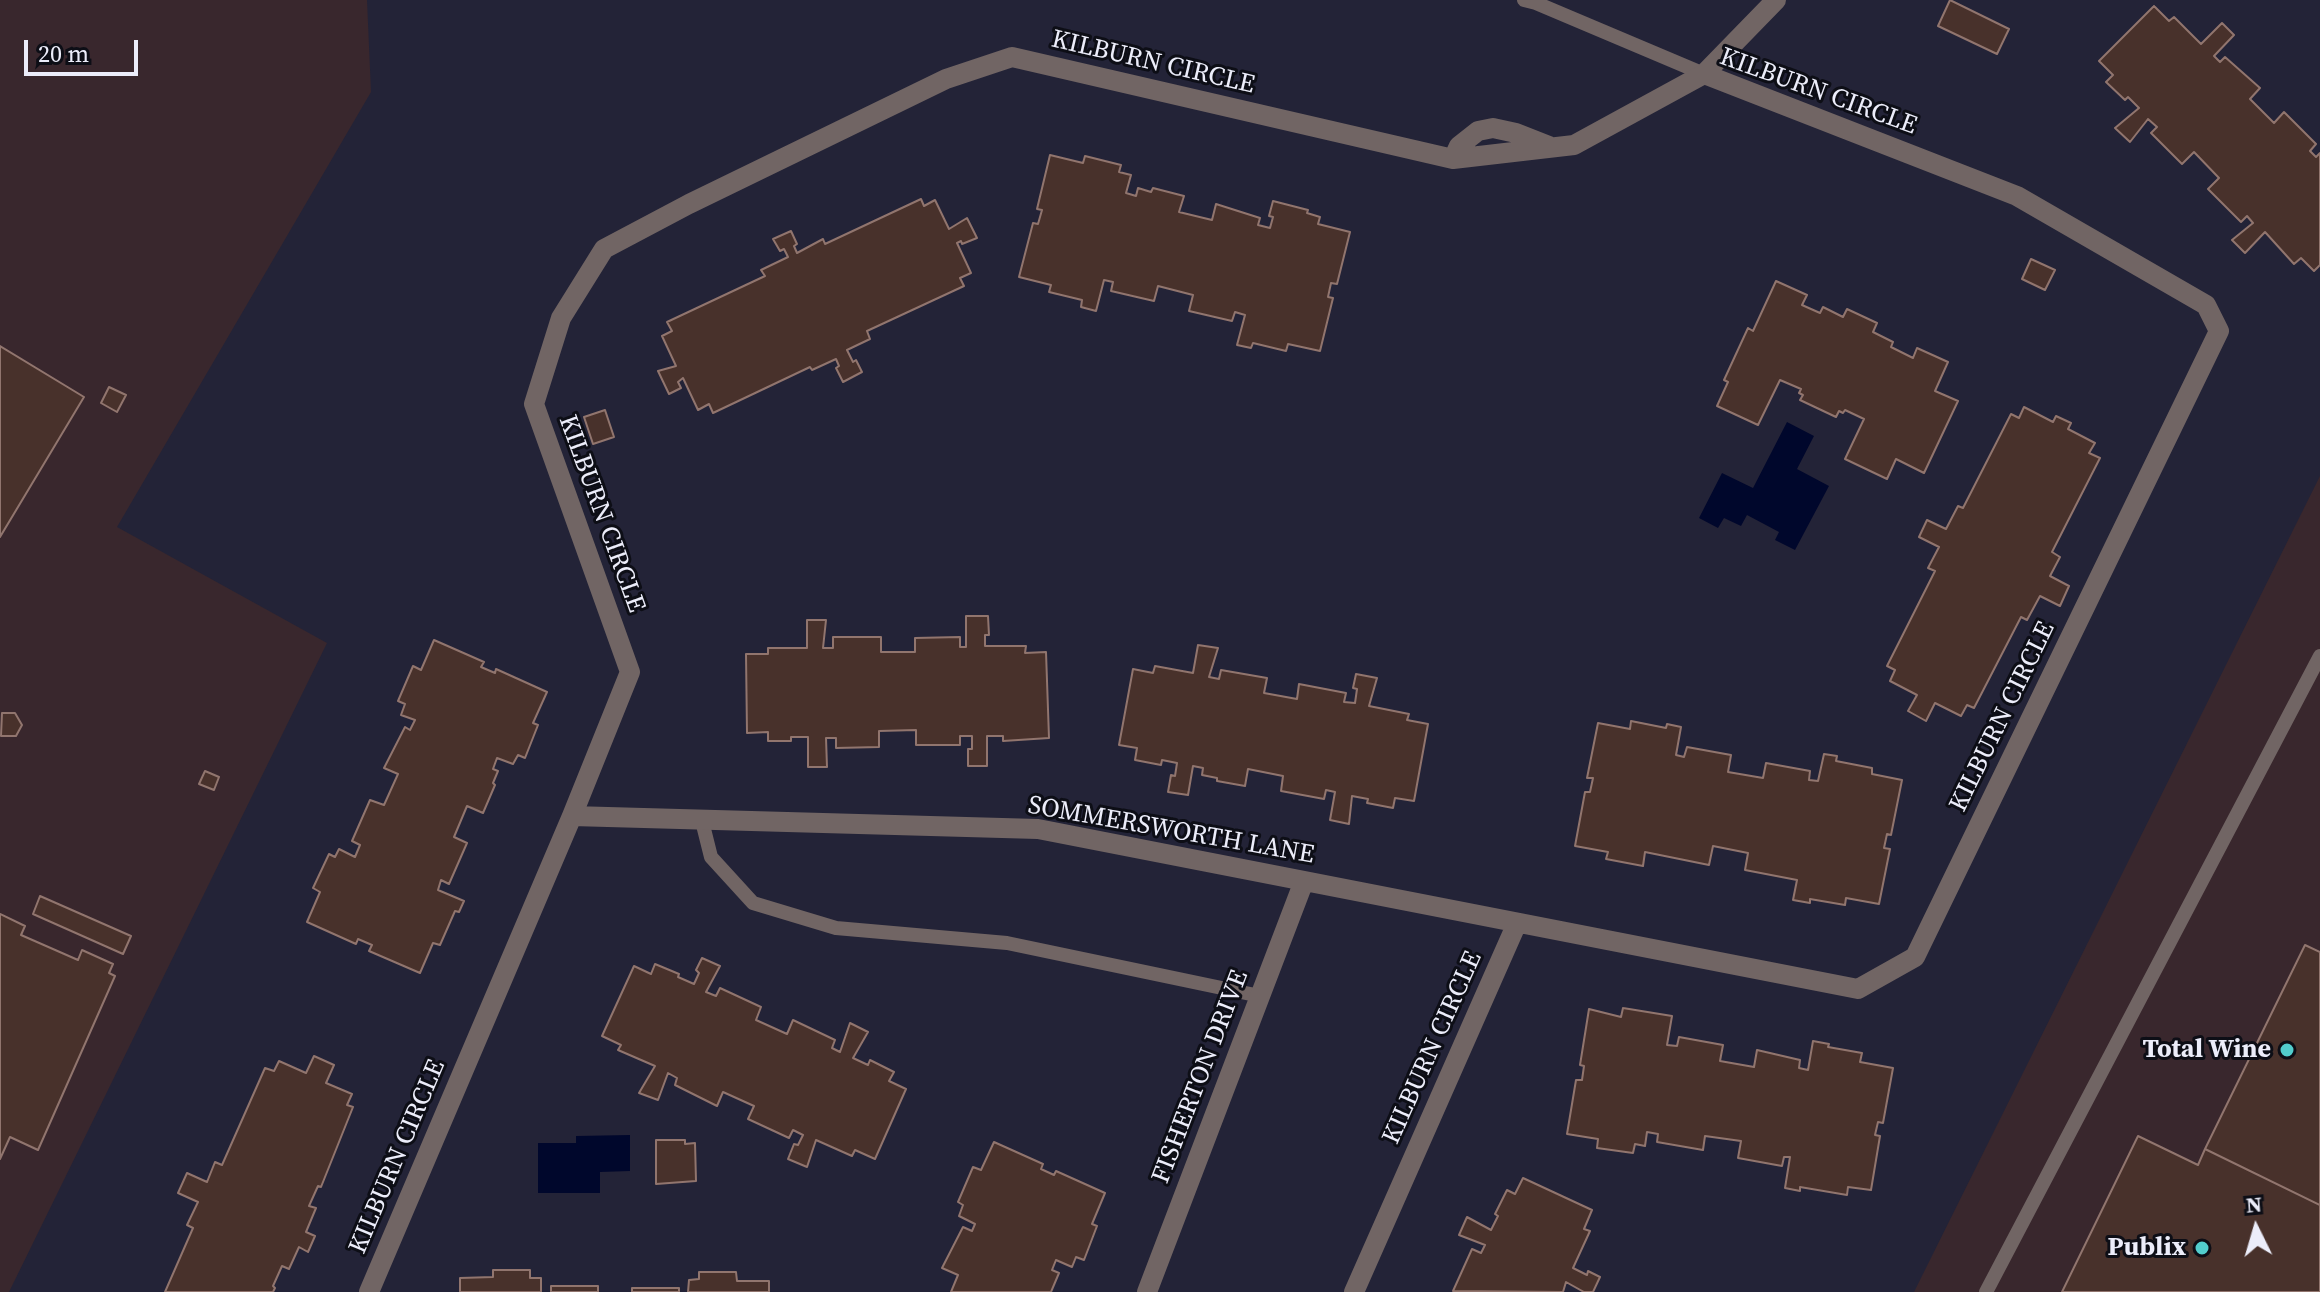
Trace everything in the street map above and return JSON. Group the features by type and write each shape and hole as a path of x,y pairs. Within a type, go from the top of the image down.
{"street":[{"path":"1704,74 1776,0"},
{"name":"KILBURN CIRCLE","path":"369,1292 572,816 630,672 534,404 561,318 604,249 689,204 946,79 1012,57 1453,159 1459,146 1478,131 1493,128 1516,133 1553,148 1574,145 1704,74 2017,196 2206,305 2219,331 1915,957 1858,989 1517,923 1354,1292"},
{"name":"SOMMERSWORTH LANE","path":"572,816 1038,829 1517,923"},
{"name":"FISHERTON DRIVE","path":"1147,1292 1304,881"}],"lane":[{"path":"1524,0 1704,74"},
{"path":"1986,1292 2320,656"},
{"path":"702,821 711,857 753,903 836,928 1007,943 1260,996"}],"shaded area":[{"path":"0,0 367,0 371,92 117,527 327,643 9,1292 0,1292"},
{"path":"2320,476 2320,1292 1914,1292"}],"water":[{"path":"1787,422 1814,436 1797,469 1829,486 1795,550 1775,540 1779,532 1747,515 1741,526 1724,518 1718,528 1699,518 1722,473 1753,488"},
{"path":"630,1135 630,1171 600,1172 600,1193 538,1193 538,1143 576,1143 576,1136"}],"building":[{"path":"1950,0 2009,29 1997,54 1938,26"},
{"path":"2154,6 2169,21 2174,17 2201,44 2222,23 2234,35 2214,56 2220,62 2225,57 2260,88 2250,99 2274,123 2284,112 2316,144 2310,151 2316,157 2320,153 2320,265 2314,271 2301,258 2294,264 2265,232 2245,253 2232,240 2253,223 2247,216 2241,222 2208,189 2219,178 2194,152 2182,164 2151,133 2157,127 2148,119 2130,142 2115,128 2139,108 2106,82 2113,75 2099,61"},
{"path":"1050,155 1083,163 1085,156 1121,165 1119,172 1131,175 1126,193 1136,196 1138,188 1151,192 1153,188 1184,196 1179,212 1212,220 1216,204 1260,218 1258,225 1270,228 1273,201 1308,210 1307,213 1320,217 1318,224 1350,232 1337,284 1331,283 1328,297 1333,298 1320,351 1288,344 1286,351 1253,343 1251,348 1237,345 1245,315 1235,312 1232,321 1189,311 1193,295 1158,286 1154,301 1111,291 1113,282 1104,280 1096,311 1081,307 1082,300 1049,292 1051,285 1019,277 1033,223 1038,224 1042,210 1037,209"},
{"path":"921,199 924,206 935,200 949,229 967,218 977,238 957,243 971,273 960,278 964,286 867,331 870,339 847,350 862,372 843,382 836,368 839,366 836,359 812,370 810,367 713,413 709,404 698,410 683,378 678,382 681,388 669,394 658,371 676,366 662,336 672,331 667,322 765,276 761,270 788,257 773,239 791,231 797,253 823,239 825,244"},
{"path":"2031,259 2055,270 2045,290 2022,279"},
{"path":"1776,281 1807,295 1802,305 1820,313 1823,307 1843,317 1847,309 1877,323 1873,332 1893,342 1891,347 1913,358 1917,348 1948,362 1935,391 1958,401 1924,473 1896,459 1887,479 1845,459 1864,419 1845,410 1843,413 1839,411 1836,417 1800,400 1803,395 1799,393 1801,389 1780,380 1758,425 1717,406 1728,382 1724,380 1748,328 1753,331"},
{"path":"0,346 84,397 0,537"},
{"path":"109,387 126,395 117,412 101,403"},
{"path":"2024,407 2053,422 2056,416 2071,423 2068,429 2095,443 2089,453 2100,458 2052,552 2060,557 2050,576 2069,586 2060,606 2040,596 2027,620 2021,617 1974,708 1967,705 1961,716 1935,703 1926,721 1908,711 1917,695 1890,681 1895,670 1887,666 1935,571 1928,568 1939,547 1919,537 1927,520 1946,529 1958,506 1963,508 2011,414 2019,418"},
{"path":"605,410 614,437 593,444 584,417"},
{"path":"966,616 988,616 989,635 985,635 985,646 1026,646 1025,653 1046,652 1049,738 1003,741 1003,736 987,736 987,766 968,766 972,736 960,736 960,745 916,745 916,730 879,731 879,747 836,748 836,738 826,738 827,767 808,767 808,737 768,741 768,732 747,733 746,654 768,654 768,648 807,648 807,620 826,620 823,648 833,648 833,637 881,637 881,652 915,652 915,638 960,637 960,647 966,647"},
{"path":"434,640 484,662 481,667 495,673 496,669 547,692 533,723 538,725 525,758 518,755 513,764 497,758 493,769 498,771 495,785 483,813 467,806 454,837 467,843 449,884 441,880 438,890 464,901 459,912 455,911 440,945 433,943 420,973 369,951 372,945 358,939 356,944 307,922 320,892 313,888 329,854 335,857 339,849 355,857 360,845 352,841 370,800 384,805 398,774 384,768 405,727 410,730 415,720 401,715 405,704 398,701 413,666 421,670"},
{"path":"1198,645 1218,648 1209,677 1219,679 1221,670 1267,678 1264,693 1297,699 1299,684 1346,693 1344,702 1355,703 1357,689 1353,688 1356,674 1377,678 1369,706 1409,714 1407,720 1428,724 1414,801 1395,798 1393,808 1367,803 1368,799 1352,796 1349,824 1330,820 1335,792 1326,790 1324,799 1281,791 1283,776 1248,769 1245,786 1217,781 1217,778 1202,775 1203,768 1193,766 1188,795 1168,792 1177,763 1162,760 1161,765 1135,760 1137,748 1119,745 1133,669 1153,673 1155,666 1193,673"},
{"path":"2,713 15,713 22,725 16,736 1,736"},
{"path":"1631,721 1666,728 1667,724 1681,727 1676,755 1684,757 1687,747 1731,755 1728,772 1763,778 1766,763 1810,771 1809,780 1818,781 1824,754 1837,756 1836,761 1872,768 1872,774 1902,780 1891,835 1887,834 1884,848 1890,849 1879,904 1846,898 1845,905 1810,899 1810,903 1793,900 1797,880 1745,870 1748,853 1713,846 1709,865 1645,852 1643,866 1606,859 1608,852 1575,846 1585,792 1590,792 1593,778 1587,778 1598,723 1630,729"},
{"path":"205,771 219,777 214,790 199,784"},
{"path":"40,896 131,936 123,954 33,914"},
{"path":"0,914 25,926 21,935 78,960 82,950 113,964 109,973 115,976 38,1150 10,1137 0,1159"},
{"name":"Total Wine","path":"2305,945 2320,952 2320,1205 2205,1149"},
{"path":"702,958 720,966 706,992 716,996 720,988 761,1007 756,1020 787,1034 793,1020 835,1040 832,1048 840,1052 850,1023 868,1032 853,1058 868,1065 870,1060 894,1072 889,1081 906,1089 875,1159 855,1150 852,1156 816,1140 807,1167 788,1159 794,1144 798,1145 803,1135 793,1130 789,1138 748,1119 754,1106 723,1092 717,1106 675,1085 677,1078 668,1073 658,1100 639,1093 655,1066 618,1050 621,1045 602,1036 634,966 651,974 655,964 694,984"},
{"path":"1623,1008 1672,1016 1667,1045 1677,1046 1679,1037 1723,1045 1720,1061 1754,1067 1757,1050 1800,1060 1799,1068 1808,1070 1813,1041 1862,1053 1860,1062 1893,1068 1883,1123 1878,1122 1875,1135 1880,1136 1871,1190 1848,1187 1847,1195 1800,1187 1800,1191 1785,1188 1790,1157 1784,1157 1782,1166 1738,1158 1741,1141 1705,1136 1703,1150 1657,1142 1658,1134 1647,1132 1645,1146 1635,1144 1633,1153 1597,1148 1598,1139 1567,1134 1576,1080 1582,1080 1584,1066 1580,1065 1589,1009 1621,1017"},
{"path":"314,1056 334,1065 326,1083 352,1094 347,1105 353,1107 321,1187 318,1186 309,1206 316,1208 306,1232 315,1236 308,1252 299,1247 289,1269 282,1266 273,1292 165,1292 193,1228 187,1225 198,1202 178,1193 187,1173 207,1182 215,1162 222,1165 265,1068 274,1071 279,1061 306,1073"},
{"name":"Publix","path":"2138,1136 2198,1165 2205,1149 2320,1205 2320,1292 2062,1292"},
{"path":"656,1140 695,1143 696,1181 656,1184"},
{"path":"994,1142 1043,1164 1041,1169 1054,1175 1056,1171 1105,1193 1092,1224 1097,1226 1084,1260 1076,1257 1072,1267 1056,1260 1052,1270 1059,1273 1051,1292 951,1292 958,1275 942,1268 963,1227 972,1231 975,1224 959,1216 963,1205 958,1202 973,1167 981,1170"},
{"path":"1523,1178 1592,1210 1584,1229 1590,1231 1573,1268 1600,1277 1593,1292 1584,1292 1566,1282 1563,1292 1453,1291 1472,1249 1481,1253 1485,1245 1459,1235 1467,1217 1491,1230 1507,1190 1515,1194"},
{"path":"493,1270 530,1270 530,1278 541,1278 541,1292 460,1292 460,1278 493,1277"},
{"path":"699,1272 736,1272 737,1281 769,1281 769,1292 688,1292 689,1280 699,1279"},
{"path":"551,1286 598,1286 598,1292 551,1292"},
{"path":"632,1288 679,1288 679,1292 632,1292"}],"place":[{"name":"Total Wine","path":"2287,1050"},
{"name":"Publix","path":"2202,1248"}]}
